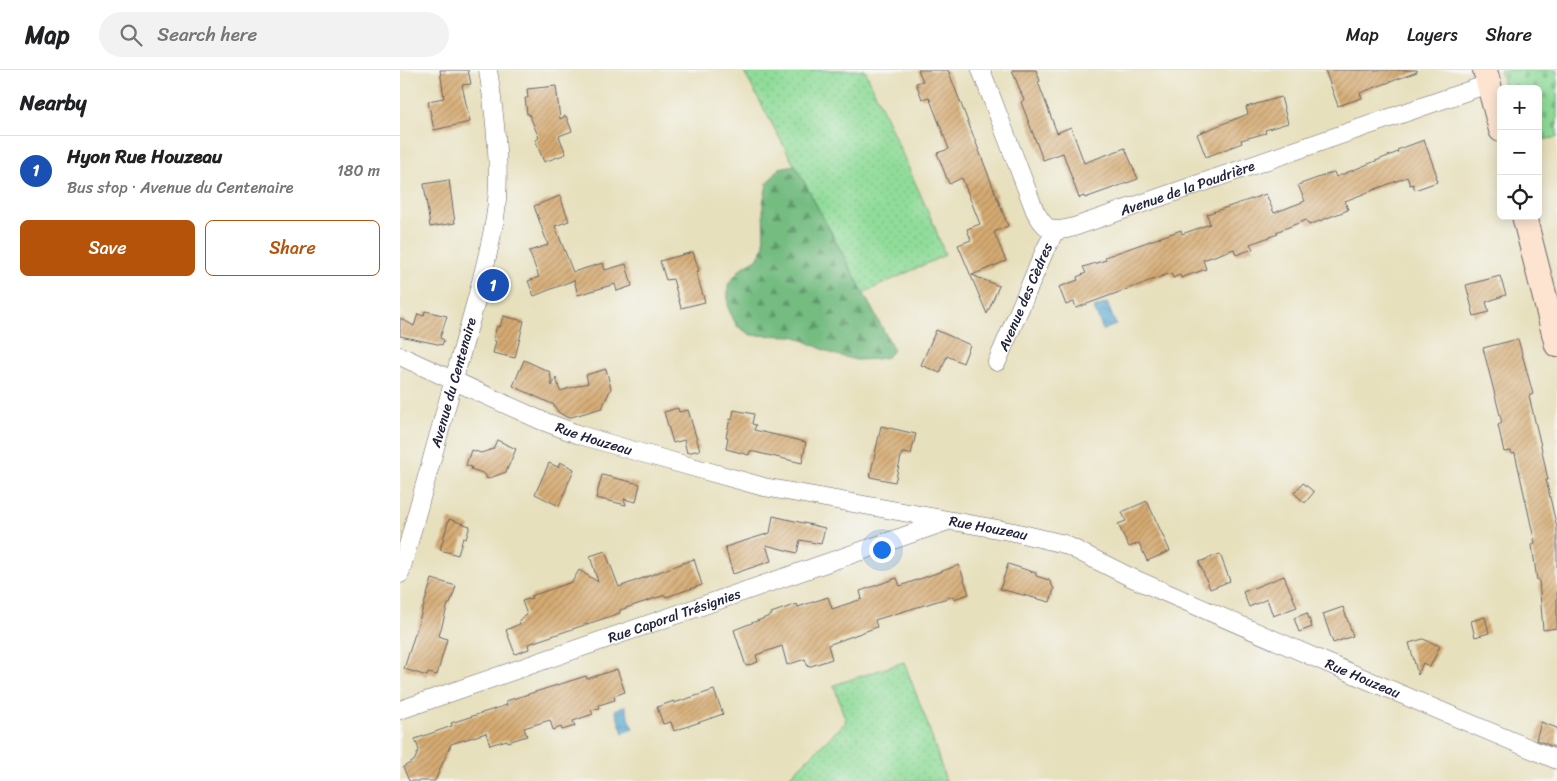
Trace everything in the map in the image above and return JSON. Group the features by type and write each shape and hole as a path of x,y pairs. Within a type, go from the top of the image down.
{"street":[{"name":"Avenue du Centenaire","path":"400,574 476,297 495,217 496,156 492,96 488,70"},
{"path":"981,70 1035,211 1048,228 1055,231"},
{"path":"1486,77 1497,116"},
{"name":"Avenue de la Poudrière","path":"1055,231 1074,227 1486,77"},
{"path":"1525,220 1557,345"},
{"name":"Avenue des Cèdres","path":"997,362 1055,231"},
{"name":"Rue Houzeau","path":"400,356 540,420 589,438 764,487 1014,532 1064,544 1130,577 1557,760"},
{"name":"Rue Caporal Trésignies","path":"400,710 948,521"}],"green space":[{"path":"743,70 865,70 934,225 945,255 863,293"},
{"path":"1500,70 1557,70 1557,137 1542,140 1542,85 1504,85"},
{"path":"795,165 894,350 887,357 856,360 833,354 794,336 751,335 737,326 728,308 728,285 741,268 757,259 764,246 763,203 767,184 779,168"},
{"path":"904,662 928,725 946,781 785,781 846,722 834,685"}],"water":[{"path":"1107,303 1116,325 1103,330 1094,308"},
{"path":"625,706 633,729 623,733 615,710"}],"building":[{"path":"440,70 468,70 471,84 462,85 470,122 434,130 428,101 444,98"},
{"path":"918,70 948,70 1008,226 994,232 1006,261 972,275 999,286 987,314 958,245 971,240 967,229 980,224 962,178 949,184 937,153 949,149 929,97 922,99 916,83 923,81"},
{"path":"1012,70 1036,70 1040,81 1038,82 1057,133 1071,127 1084,163 1125,148 1138,179 1085,198 1084,196 1079,198 1063,153 1043,160 1021,102 1024,100"},
{"path":"1325,70 1417,70 1417,72 1360,93 1362,98 1338,106"},
{"path":"556,86 560,119 566,116 572,131 559,136 566,154 544,162 535,140 539,138 529,114 527,114 525,98 528,98 527,89"},
{"path":"1281,97 1288,123 1265,130 1266,133 1241,140 1242,143 1206,157 1197,134 1248,114 1246,107"},
{"path":"1424,140 1437,176 1435,176 1437,182 1415,190 1413,184 1410,185 1407,177 1345,201 1348,210 1309,225 1306,220 1276,232 1278,234 1250,244 1253,249 1236,255 1234,249 1203,260 1206,269 1181,278 1180,275 1173,278 1171,273 1076,308 1074,302 1066,305 1059,287 1078,280 1077,277 1086,273 1083,267 1106,260 1105,257 1181,230 1182,234 1210,224 1207,214 1266,194 1274,213 1305,201 1298,185 1334,172 1336,177"},
{"path":"449,180 455,223 430,227 424,184"},
{"path":"560,196 569,221 555,226 573,272 603,263 605,270 626,264 632,286 617,291 615,284 578,295 574,280 534,296 528,281 539,277 529,251 548,245 534,206"},
{"path":"693,252 699,271 696,272 705,302 681,308 673,279 666,280 660,261"},
{"path":"1500,276 1506,295 1486,302 1489,312 1474,316 1466,285"},
{"path":"425,311 447,316 440,338 444,340 442,345 400,336 400,318 414,326 418,314 424,316"},
{"path":"503,316 524,321 515,358 493,353 496,341 493,340 497,326 500,327"},
{"path":"936,330 970,345 963,363 947,356 940,373 921,365"},
{"path":"1518,339 1533,394 1529,396 1557,528 1557,628 1543,630 1539,580 1537,580 1532,545 1535,543 1515,453 1512,454 1511,451 1504,452 1498,425 1502,423 1483,348"},
{"path":"524,360 550,372 552,386 556,378 560,391 588,383 586,375 606,369 611,388 602,408 568,418 558,412 554,405 513,386"},
{"path":"678,408 679,412 688,410 700,450 687,453 684,440 673,443 664,412"},
{"path":"734,410 754,414 752,424 756,425 754,430 806,442 802,463 750,451 749,455 726,449 728,437 726,437"},
{"path":"881,426 916,434 911,454 902,453 895,482 870,477"},
{"path":"497,440 516,449 506,472 487,479 485,474 466,465 471,450 481,453 493,449"},
{"path":"560,462 574,469 559,506 535,494 549,463 558,467"},
{"path":"602,475 640,484 636,502 624,499 626,505 596,498"},
{"path":"1303,483 1314,492 1305,503 1294,493"},
{"path":"1147,501 1170,551 1147,561 1139,543 1129,547 1118,524 1126,521 1122,512"},
{"path":"773,516 825,528 821,544 800,540 797,553 766,545 771,561 733,574 725,547 770,533"},
{"path":"449,519 470,526 466,539 463,538 458,555 440,550"},
{"path":"605,551 619,587 694,559 702,585 620,610 620,613 528,644 529,649 515,654 506,630 520,624 519,620 527,615 522,601 572,582 579,570 598,582 590,556"},
{"path":"1220,554 1230,581 1210,589 1199,562"},
{"path":"1008,564 1036,573 1036,576 1049,580 1054,589 1050,602 1000,589"},
{"path":"959,565 969,594 954,599 954,596 875,620 877,627 828,645 832,659 808,667 805,659 787,665 782,646 756,655 758,662 746,666 734,630 772,615 771,613 797,604 798,607 828,597 832,609 862,599 860,591 897,578 900,586"},
{"path":"1284,576 1297,607 1273,616 1267,599 1249,607 1243,592"},
{"path":"432,579 456,586 450,604 448,604 439,636 447,639 437,675 428,673 427,676 404,669"},
{"path":"1343,607 1353,636 1333,643 1323,614"},
{"path":"1307,613 1312,627 1299,632 1294,618"},
{"path":"1485,617 1489,633 1475,637 1471,621"},
{"path":"1423,639 1440,646 1430,667 1423,663 1418,675 1409,643"},
{"path":"617,669 625,692 614,696 615,700 599,705 600,708 591,710 593,714 573,721 575,726 562,730 561,727 553,730 550,720 524,728 527,736 508,742 507,740 490,745 486,733 451,744 435,781 409,781 403,767 414,761 419,750 415,739 452,726 451,723 507,705 506,701 586,676 587,679"},
{"path":"714,690 723,714 674,731 671,722 663,724 657,707"},
{"path":"1541,722 1557,728 1557,748 1536,740"}],"place":[{"name":"Hyon Rue Houzeau","path":"493,285"}]}
